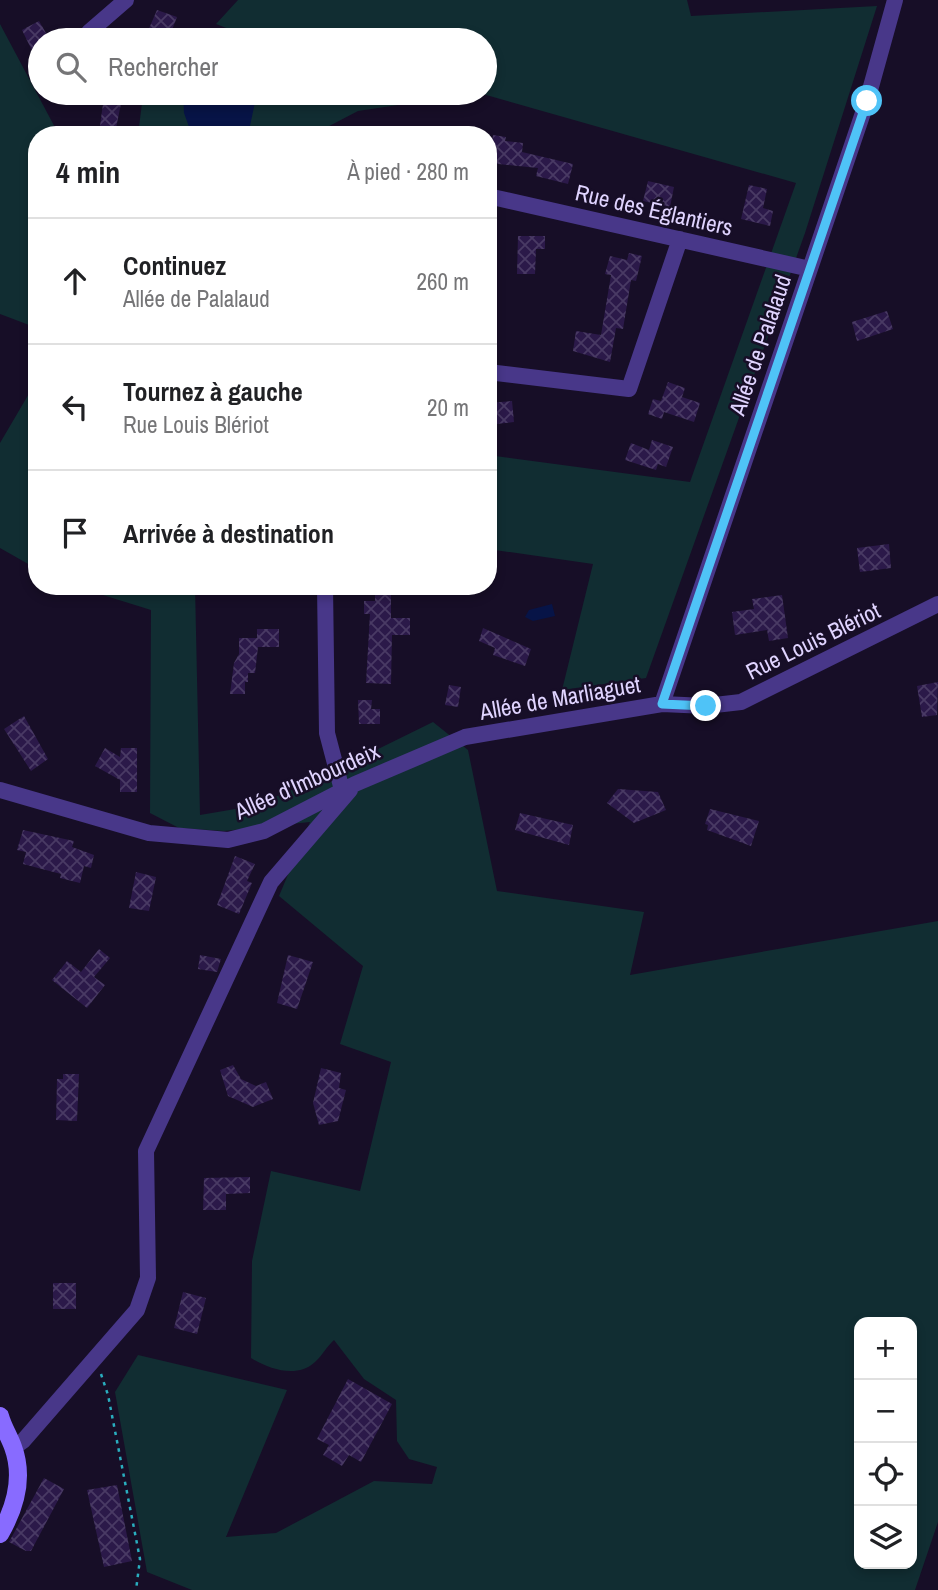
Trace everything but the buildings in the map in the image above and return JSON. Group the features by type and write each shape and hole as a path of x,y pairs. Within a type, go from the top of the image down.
{"street":[{"path":"94,28 126,0"},
{"name":"Allée de Palalaud","path":"662,704 867,101 895,0"},
{"name":"Rue des Églantiers","path":"497,197 810,269"},
{"path":"497,373 629,389 680,239"},
{"path":"13,1447 23,1441 137,1310 144,1295 148,1258 146,1152 271,882 349,787 327,733 325,595"},
{"name":"Rue Louis Blériot","path":"662,704 706,706 741,702 938,604"},
{"name":"Allée de Marliaguet","path":"465,737 662,704"},
{"name":"Allée d'Imbourdeix","path":"0,790 149,833 228,840 264,831 349,787 465,737"},
{"path":"0,1416 13,1447 17,1490 12,1510 0,1534"}],"path":[{"path":"94,1361 108,1395 140,1559 136,1590"}],"green space":[{"path":"238,0 687,0 691,16 877,6 805,233 646,678 562,690 593,564 497,550 497,456 690,482 796,183 497,98 497,28 226,28 216,24"},
{"path":"0,24 28,77 28,105 43,105 54,126 28,126 28,325 0,314"},
{"path":"142,105 398,105 358,111 329,126 139,126"},
{"path":"28,395 28,564 0,548 0,443"},
{"path":"103,595 195,595 200,815 253,806 311,782 433,722 468,750 497,891 644,912 630,975 938,921 938,1522 915,1590 192,1590 147,1572 115,1392 138,1355 287,1390 226,1537 276,1533 374,1481 432,1484 437,1467 409,1459 397,1441 396,1400 364,1379 334,1340 315,1362 300,1370 274,1369 251,1358 252,1261 271,1171 360,1191 391,1062 340,1044 363,966 279,896 310,822 224,831 179,828 150,813 151,610"}],"shaded area":[{"path":"184,105 254,105 250,126 189,126"},
{"path":"552,604 555,616 533,621 525,617 529,610"}],"route":[{"path":"706,706 662,704 867,101"}]}
